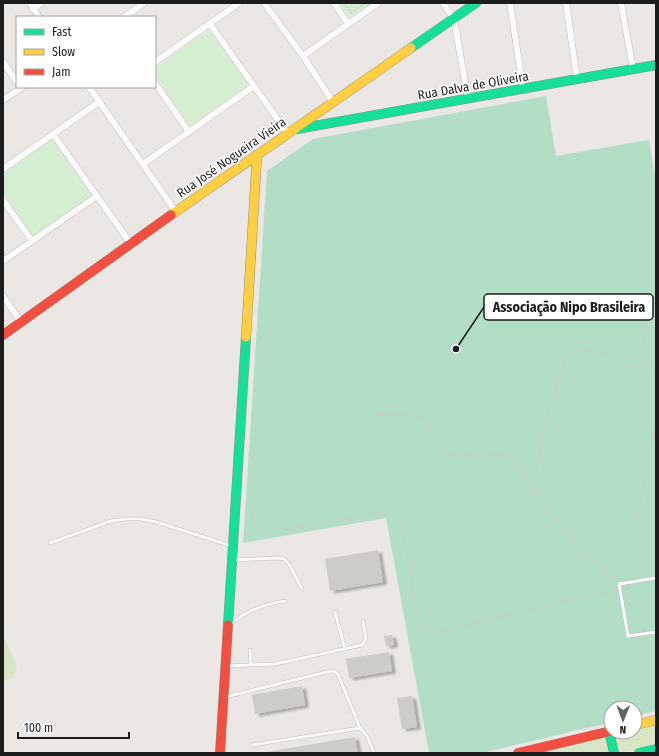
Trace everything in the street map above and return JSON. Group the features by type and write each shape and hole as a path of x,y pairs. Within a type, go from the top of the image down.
{"street":[{"path":"38,16 31,6 41,3"},
{"path":"125,16 144,3"},
{"path":"156,61 239,3"},
{"path":"264,3 303,56 333,102"},
{"path":"334,3 348,24"},
{"path":"303,56 378,3"},
{"path":"443,3 454,19 468,99"},
{"name":"Rua José Nogueira Vieira","path":"3,335 130,244 476,3"},
{"path":"510,3 523,89"},
{"path":"566,3 577,79"},
{"path":"621,3 633,70"},
{"path":"210,24 254,86 291,132"},
{"path":"3,62 16,81"},
{"name":"Rua Dalva de Oliveira","path":"291,132 656,65"},
{"path":"156,85 189,132"},
{"path":"143,164 254,86"},
{"path":"3,100 21,88"},
{"path":"90,88 176,212"},
{"path":"3,169 99,102"},
{"path":"53,134 130,244"},
{"path":"220,753 257,155"},
{"path":"3,261 97,196"},
{"path":"3,200 32,241"},
{"path":"3,296 21,322"},
{"path":"643,723 656,720"},
{"path":"518,753 603,733"},
{"path":"612,740 614,753"},
{"path":"560,743 563,753"},
{"path":"639,753 656,749"}],"lane":[{"path":"50,543 111,521 141,519 156,522 233,546"},
{"path":"232,561 278,558 284,559 289,564 302,589"},
{"path":"656,578 619,584 628,636 656,632"},
{"path":"228,628 238,618 250,611 272,603 285,601"},
{"path":"335,612 345,649"},
{"path":"225,666 275,664 362,645 366,638 363,621"},
{"path":"250,650 251,664"},
{"path":"223,697 331,671 335,672 338,674 360,728 367,736 374,753"},
{"path":"252,745 360,728"}],"path":[{"path":"344,3 351,13 365,3"},
{"path":"634,356 641,349 656,311"},
{"path":"538,496 537,465 546,423 566,355 584,350 623,356 634,356 653,364 656,371"},
{"path":"252,512 252,520 257,529 266,533 386,512 393,513 401,523 418,616 421,624 430,630 442,631 613,591 619,584 590,557 554,518 538,496 516,460 503,455 478,454 457,456 443,452 430,427 422,417 406,415 377,415"},
{"path":"638,520 650,448 656,427"}],"green space":[{"path":"340,3 371,3 350,18"},
{"path":"209,30 248,85 190,125 156,76 156,67"},
{"path":"546,96 556,156 649,140 656,181 656,711 643,714 643,700 603,700 603,724 482,753 429,753 386,518 243,543 267,171 313,139"},
{"path":"52,139 91,195 33,236 3,192 3,174"},
{"path":"3,634 17,667 14,677 3,681"},
{"path":"656,724 656,745 621,753 535,753 603,737 603,740 643,740 643,727"}],"building":[{"path":"378,550 383,582 330,591 325,559"},
{"path":"392,635 394,645 386,646 384,636"},
{"path":"389,652 392,671 349,678 346,659"},
{"path":"302,686 305,705 255,714 252,695"},
{"path":"412,696 417,727 402,729 397,698"},
{"path":"355,737 358,753 266,753 266,752"}],"traffic: fast":[{"path":"411,48 476,3"},
{"path":"297,129 656,65"},
{"path":"228,625 246,337"},
{"path":"611,740 614,753"},
{"path":"639,753 656,749"}],"traffic: slow":[{"path":"171,215 411,48"},
{"path":"246,337 257,155"},
{"path":"643,723 656,720"}],"traffic: jam":[{"path":"3,335 171,215"},
{"path":"220,753 228,625"},
{"path":"518,753 603,733"}],"place":[{"name":"Associação Nipo Brasileira","path":"456,349"}]}
